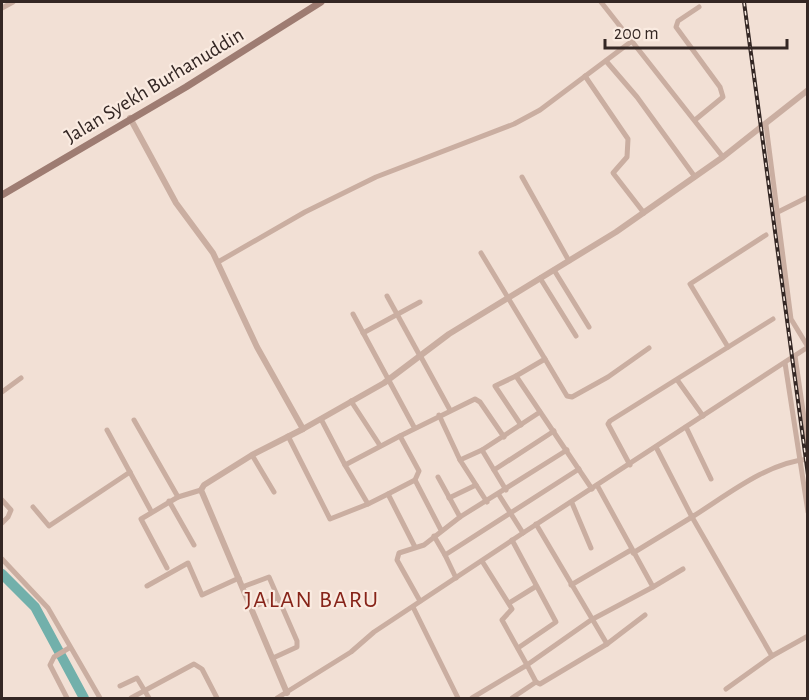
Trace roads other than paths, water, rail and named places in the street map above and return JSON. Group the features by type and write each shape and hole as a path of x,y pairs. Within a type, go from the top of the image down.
{"main road":[{"name":"Jalan Syekh Burhanuddin","path":"2,195 240,54 321,2"}],"street":[{"path":"2,8 13,2"},
{"path":"602,2 723,157"},
{"path":"695,120 723,97 720,87 676,27 678,21 699,7"},
{"path":"218,262 305,212 376,177 500,132 540,110 632,41"},
{"path":"606,61 636,97 695,177"},
{"path":"585,76 628,139 627,157 613,173 644,213"},
{"path":"167,568 141,521 142,516 178,497 201,490 204,485 252,455 321,419 387,379 449,334 644,213 766,125 807,90"},
{"path":"130,118 176,203 218,262 257,347 303,429"},
{"path":"277,699 420,601 807,347 791,319 766,125"},
{"path":"522,177 569,261"},
{"path":"776,213 807,197"},
{"path":"728,347 690,284 766,235"},
{"path":"481,253 567,396 572,397 608,377 649,348"},
{"path":"554,270 589,327"},
{"path":"540,278 576,336"},
{"path":"387,296 450,410"},
{"path":"363,333 420,302"},
{"path":"353,314 414,427"},
{"path":"630,465 608,424 774,319"},
{"path":"795,356 807,445"},
{"path":"521,425 495,387 545,359"},
{"path":"785,363 807,512"},
{"path":"516,376 579,469 595,487 653,587"},
{"path":"2,392 21,378"},
{"path":"678,381 703,416"},
{"path":"345,465 380,444 474,400 479,401 504,437"},
{"path":"351,401 380,444"},
{"path":"460,460 504,437 540,412"},
{"path":"439,415 460,460 487,502"},
{"path":"321,419 368,504"},
{"path":"134,420 178,497"},
{"path":"686,427 711,478"},
{"path":"107,430 151,511"},
{"path":"494,470 554,431"},
{"path":"288,436 328,518 333,519 415,480 419,471 400,436"},
{"path":"656,447 692,517 772,656"},
{"path":"482,450 506,490"},
{"path":"420,601 396,556 434,536 460,517 499,495 567,450"},
{"path":"252,455 274,492"},
{"path":"571,585 692,517 759,476 798,460 807,459"},
{"path":"445,555 579,469"},
{"path":"33,507 49,526 130,472"},
{"path":"438,477 460,517"},
{"path":"415,480 441,530"},
{"path":"449,498 476,485"},
{"path":"201,490 287,693"},
{"path":"388,494 415,547"},
{"path":"499,495 523,533"},
{"path":"2,500 11,510 8,518 2,523"},
{"path":"169,501 194,545"},
{"path":"572,503 591,548"},
{"path":"536,524 607,644"},
{"path":"434,536 456,578"},
{"path":"512,540 556,622 518,648"},
{"path":"2,559 48,608 100,699"},
{"path":"482,561 512,611 502,620 536,682 540,684 607,644 645,615"},
{"path":"147,586 188,563 202,595 238,578"},
{"path":"472,699 527,665 591,620 683,569"},
{"path":"242,587 269,577 298,644 273,658"},
{"path":"509,603 536,587"},
{"path":"250,607 278,598"},
{"path":"413,607 458,699"},
{"path":"726,689 772,656 807,636"},
{"path":"67,699 51,670 51,661 69,648"},
{"path":"131,699 194,664 202,669 217,699"},
{"path":"120,686 137,678 149,699"},
{"path":"512,699 536,682"}],"waterway":[{"path":"2,574 35,607 84,698"}],"railway":[{"path":"744,2 808,475"}],"district":[{"name":"JALAN BARU","path":"312,599"}]}
